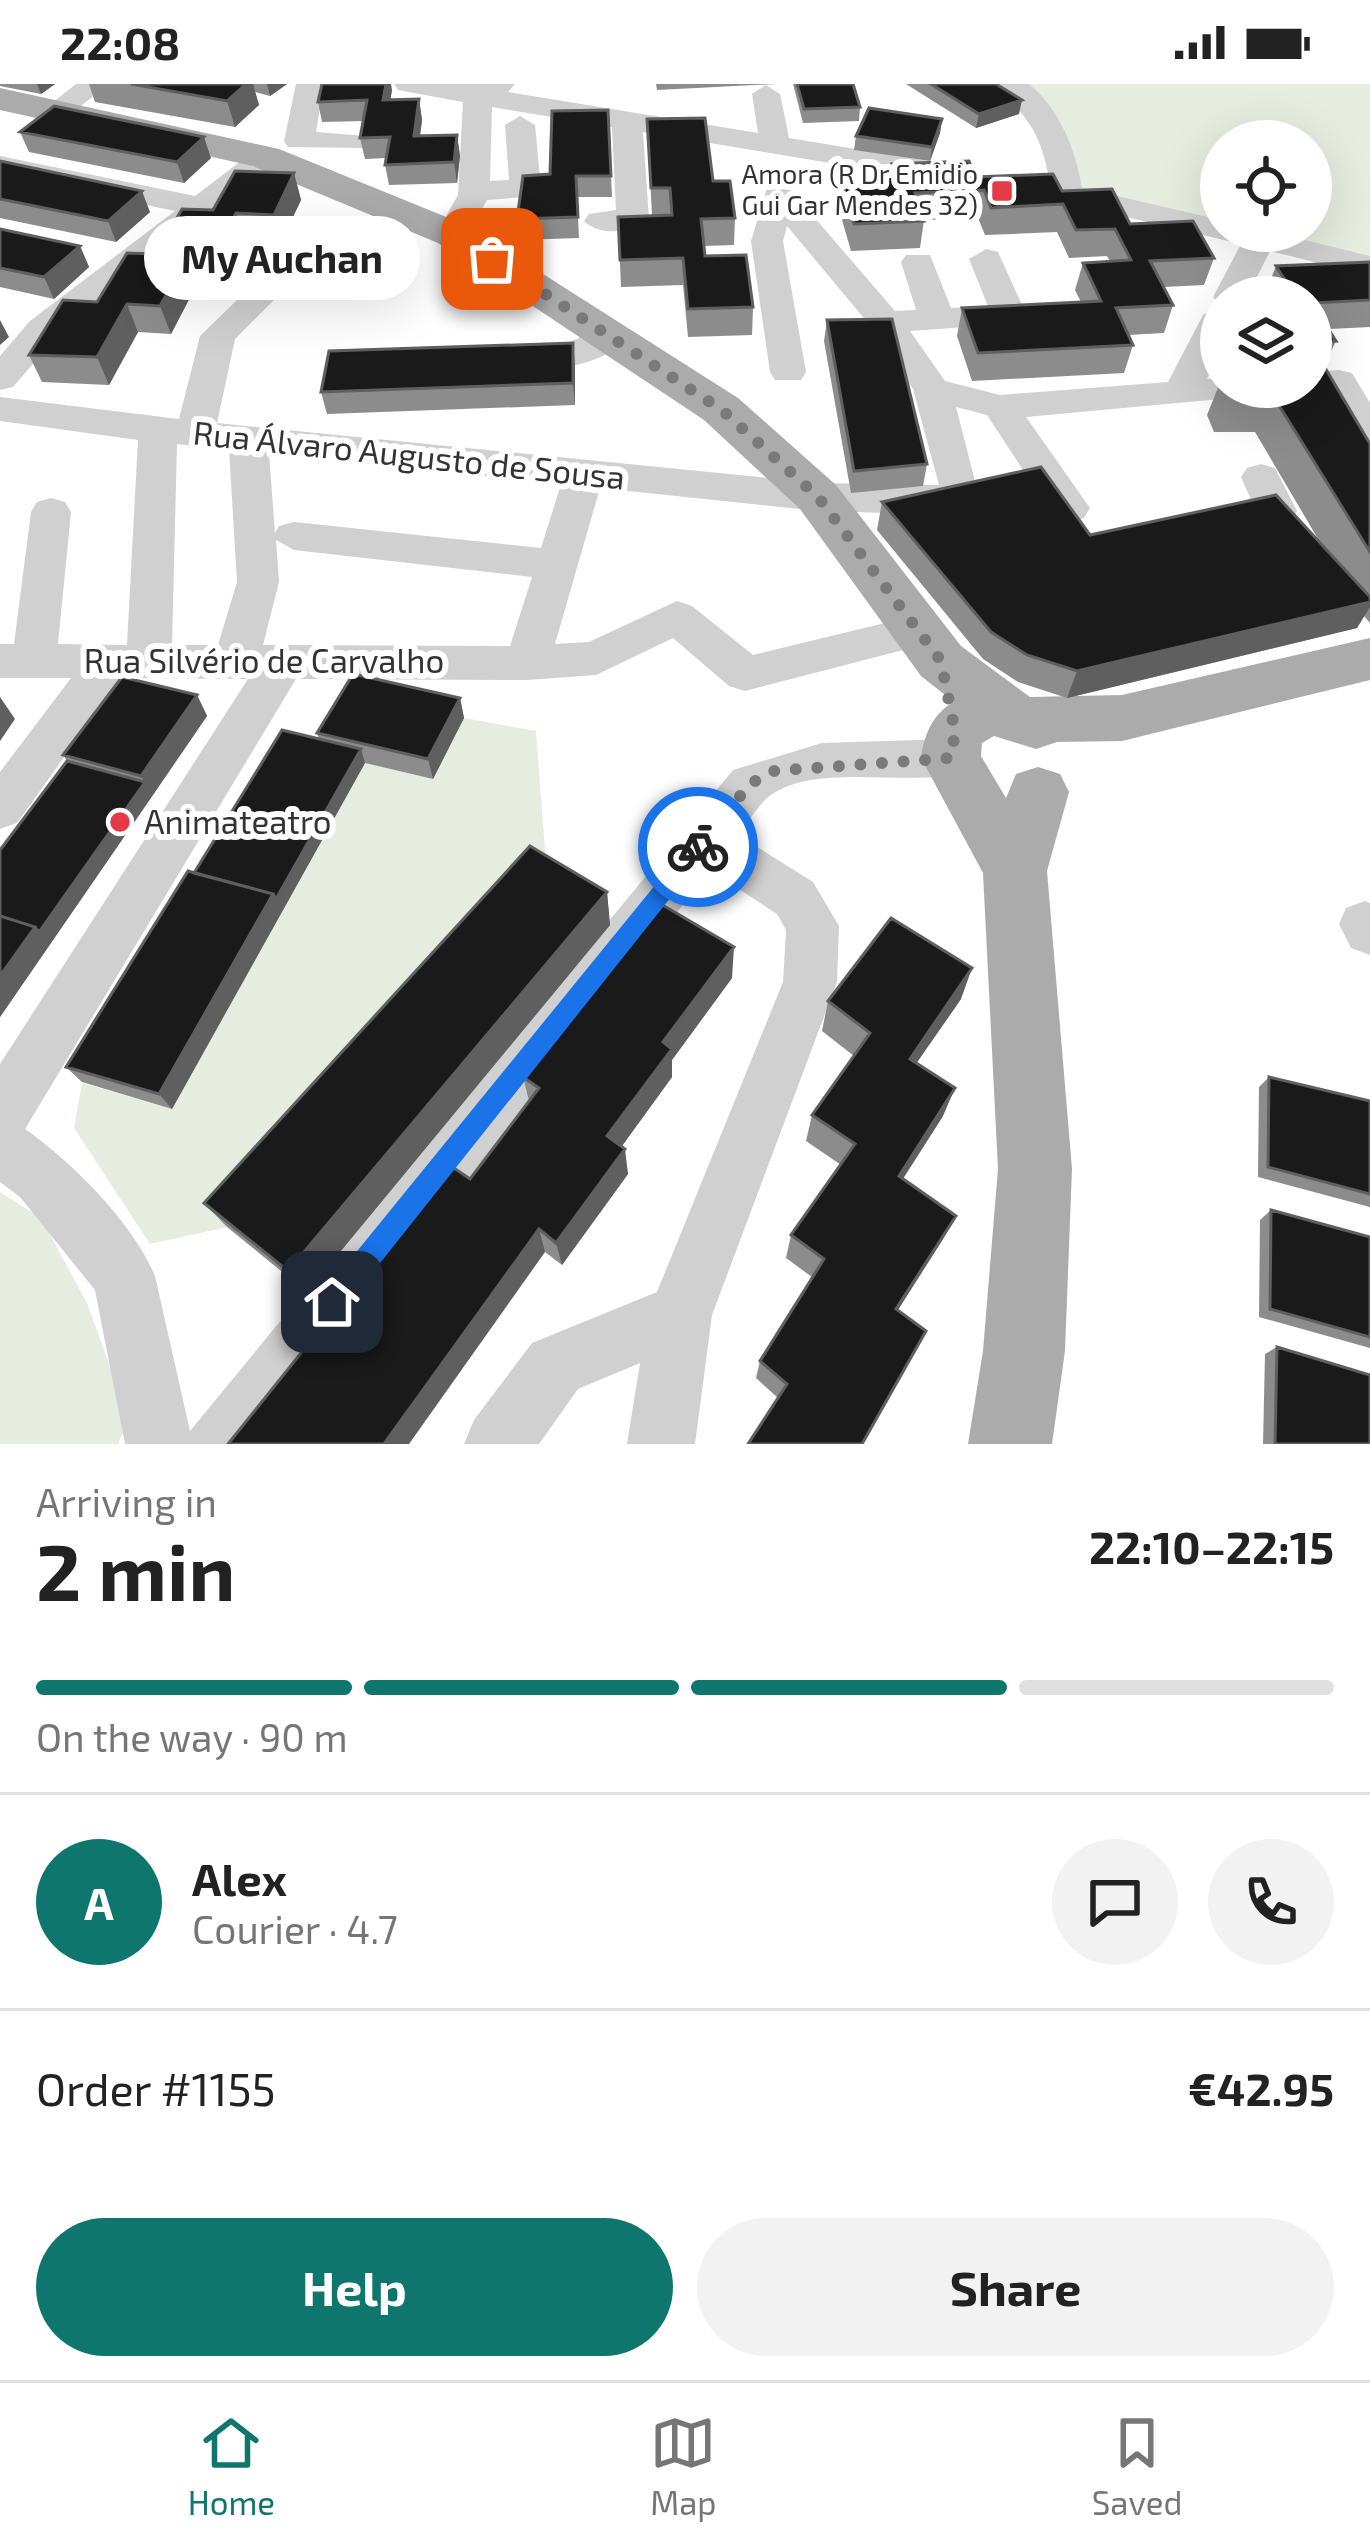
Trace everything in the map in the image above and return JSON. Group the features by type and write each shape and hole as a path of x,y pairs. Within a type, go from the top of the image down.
{"main road":[{"path":"0,99 45,118 266,158 452,234 722,410 818,497 930,646 1033,749"},
{"path":"930,646 958,758 1015,871"},
{"path":"958,758 1004,798 1033,749 1122,718 1370,659"},
{"path":"958,758 979,716 1033,749"},
{"path":"1010,1444 1024,1351 1035,1169 1015,871 1033,749"}],"street":[{"path":"0,150 94,84"},
{"path":"310,84 298,141 354,142"},
{"path":"408,84 490,91 627,122 770,127"},
{"path":"524,84 770,127 981,178"},
{"path":"1012,85 1039,106 1064,167 1067,193"},
{"path":"452,234 474,191 490,91"},
{"path":"601,221 633,219 627,122"},
{"path":"474,191 525,188 520,125"},
{"path":"770,127 797,201 932,389 956,480"},
{"path":"0,379 43,328 266,158"},
{"path":"0,165 206,208"},
{"path":"1025,185 1200,224"},
{"path":"788,372 767,241 797,201"},
{"path":"1313,252 1370,266"},
{"path":"86,256 128,267"},
{"path":"886,322 1009,316 986,259"},
{"path":"918,262 937,320"},
{"path":"0,809 129,660 176,432 218,336 292,265"},
{"path":"0,317 43,328"},
{"path":"479,359 571,355 610,336"},
{"path":"1182,392 1200,357"},
{"path":"932,389 1000,407 1200,391"},
{"path":"1332,390 1368,430"},
{"path":"1000,407 1097,547"},
{"name":"Rua Álvaro Augusto de Sousa","path":"0,409 176,432 818,497 924,500 1054,485"},
{"path":"0,1118 260,661 248,439"},
{"path":"527,663 584,473"},
{"path":"1187,529 1277,511 1261,477"},
{"path":"17,660 51,512"},
{"path":"294,536 557,565"},
{"name":"Rua Silvério de Carvalho","path":"17,660 527,663 596,658 677,617 745,674 930,646"},
{"path":"218,1444 750,784 773,771 958,758"},
{"path":"661,1444 680,1316 810,982 813,926 795,898 704,840"},
{"path":"0,1146 40,1176 124,1276 158,1444"},
{"path":"498,1444 555,1366 680,1316"}],"shaded area":[{"path":"1019,84 1370,84 1370,256 1332,247 1332,120 1200,120 1200,217 1083,190"},
{"path":"464,718 536,731 546,864 227,1227 150,1244 74,1128 82,1083 172,1109 365,763 433,779"},
{"path":"0,1192 41,1218 87,1303 129,1419 118,1444 0,1444"}],"building":[{"path":"131,84 246,84 227,101"},
{"path":"322,84 386,84 383,100 419,99 414,136 457,135 454,162 385,165 390,137 360,138 367,100 318,102"},
{"path":"797,84 853,84 860,107 804,109"},
{"path":"931,84 996,84 1022,100 979,114"},
{"path":"54,106 204,137 177,162 20,132"},
{"path":"869,108 942,119 932,147 856,136"},
{"path":"608,110 611,176 576,176 578,217 517,219 523,176 550,174 552,111"},
{"path":"705,118 713,181 730,181 735,218 701,219 705,256 746,255 753,307 688,309 683,258 620,260 618,217 672,215 670,188 651,188 647,119"},
{"path":"0,161 142,191 108,221 0,199"},
{"path":"969,161 975,177 1053,174 1062,191 1112,189 1130,224 1193,221 1200,233 1200,252 1211,252 1214,258 1150,261 1173,305 1116,308 1133,345 978,353 962,308 1101,301 1083,263 1131,260 1115,229 1076,230 1063,204 991,208 984,190 915,193 924,221 854,224 841,179 897,176 892,164"},
{"path":"235,171 294,173 274,215 236,213 213,257 188,256 160,306 127,304 97,357 29,355 63,300 97,302 127,253 156,254 182,209 213,210"},
{"path":"0,229 80,246 44,277 0,268"},
{"path":"1370,262 1370,300 1332,302 1332,276 1282,276 1276,266"},
{"path":"892,319 927,464 854,471 827,320"},
{"path":"573,343 573,383 321,392 329,351"},
{"path":"1332,380 1370,444 1370,552 1281,408 1332,408"},
{"path":"1041,467 1090,535 1276,495 1370,602 1077,671 1027,655 991,632 882,502"},
{"path":"353,674 460,698 428,759 317,733"},
{"path":"122,677 197,695 141,776 63,755"},
{"path":"282,730 361,749 276,899 273,894 194,873"},
{"path":"67,761 145,782 39,932 0,916 0,850"},
{"path":"530,846 607,892 288,1271 204,1203"},
{"path":"188,871 273,894 159,1094 66,1067"},
{"path":"654,900 734,947 663,1042 672,1049 607,1136 625,1149 556,1243 539,1229 384,1444 228,1444 451,1166 470,1179 539,1088 523,1077 590,995 581,990"},
{"path":"0,916 35,927 0,976"},
{"path":"891,918 972,968 910,1059 955,1088 899,1176 956,1216 896,1309 926,1331 862,1444 748,1444 787,1384 760,1361 824,1259 791,1235 855,1144 812,1115 870,1033 828,1001"},
{"path":"1269,1077 1370,1101 1370,1194 1268,1167"},
{"path":"1271,1210 1370,1237 1370,1337 1270,1309"},
{"path":"1277,1347 1370,1375 1370,1444 1275,1444"}],"way so far":[{"path":"492,259 722,410 818,497 941,661 955,732 951,758 773,771 750,784 698,847"}],"place":[{"name":"Amora (R Dr Emidio Gui Gar Mendes 32)","path":"1002,191"},
{"name":"My Auchan","path":"492,259"},
{"name":"Animateatro","path":"120,822"}],"route":[{"path":"332,1302 698,847"}]}
